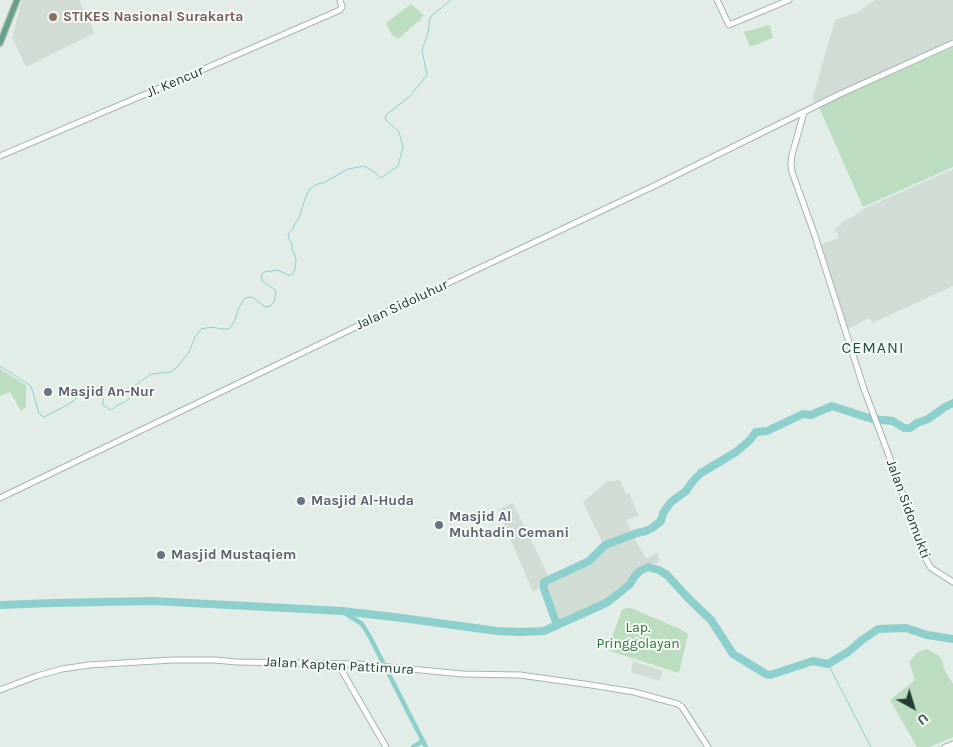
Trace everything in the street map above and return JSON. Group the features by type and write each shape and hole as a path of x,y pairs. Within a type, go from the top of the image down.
{"main road":[{"path":"0,44 17,0"},
{"name":"Jl. Kencur","path":"0,156 340,10 342,7 340,0"},
{"path":"717,0 729,25 789,0"},
{"name":"Jalan Sidoluhur","path":"0,498 656,185 862,84 953,43"},
{"name":"Jalan Sidomukti","path":"804,112 792,155 791,168 874,416 896,472 913,526 927,562 931,568 953,582"},
{"name":"Jalan Kapten Pattimura","path":"0,690 56,670 89,665 187,660 358,664 463,674 538,677 634,692 678,704 682,707 708,747"},
{"path":"338,664 386,747"},
{"path":"945,747 953,744"}],"shaded area":[{"name":"STIKES Nasional Surakarta","path":"22,0 79,0 95,33 26,67 12,37"},
{"path":"875,0 953,0 953,39 815,102 812,100 835,20 856,13"},
{"path":"953,169 953,286 872,323 869,318 848,329 820,245 839,238 835,228 841,225 841,222 863,209"},
{"path":"620,480 626,494 629,493 639,516 626,520 633,536 646,558 657,553 660,561 637,572 611,597 556,624 546,585 533,592 498,510 513,503 551,581 577,571 593,561 595,555 604,546 583,502 606,482"},
{"path":"633,661 663,671 660,681 631,672"}],"green space":[{"path":"411,4 424,15 398,39 392,35 386,23"},
{"path":"770,25 773,38 750,47 744,32"},
{"path":"953,47 953,167 863,207 819,107"},
{"path":"0,369 26,385 26,407 21,411 10,392 0,396"},
{"name":"Lap. Pringgolayan","path":"631,608 688,634 679,673 607,650 622,610"},
{"path":"927,649 942,660 944,669 953,684 953,737 929,747 917,747 890,700 915,680 909,662 918,652"}],"waterway":[{"path":"0,366 31,386 39,413 44,417 77,398 75,389 87,387 97,390 103,395 103,405 111,410 131,397 130,389 151,374 171,372 178,366 189,352 195,337 201,329 213,327 229,329 245,298 252,297 265,307 270,306 274,302 276,292 262,281 261,276 264,272 278,270 292,275 296,261 288,234 299,218 309,190 315,185 325,182 348,169 364,166 381,178 398,166 403,147 399,132 385,118 387,114 409,97 427,75 422,50 428,33 430,17 451,0"},
{"path":"557,625 544,589 544,582 589,561 605,545 652,528 661,521 663,513 671,502 686,491 701,473 736,452 756,432 767,431 803,414 811,415 832,406 872,419 893,421 904,428 910,428 953,403"},
{"path":"0,605 153,601 342,611 497,631 544,631 606,603 630,584 640,571 648,567 659,570 667,575 711,620 733,654 770,675 813,661 828,664 848,652 878,629 906,628 927,635 953,639"},
{"path":"342,611 362,624 426,747"},
{"path":"828,664 871,747"},
{"path":"413,747 423,741"}],"place":[{"name":"STIKES Nasional Surakarta","path":"53,17"},
{"name":"Masjid An-Nur","path":"48,392"},
{"name":"Masjid Al-Huda","path":"301,501"},
{"name":"Masjid Al Muhtadin Cemani","path":"439,525"},
{"name":"Masjid Mustaqiem","path":"161,555"}],"district":[{"name":"CEMANI","path":"873,348"}]}
